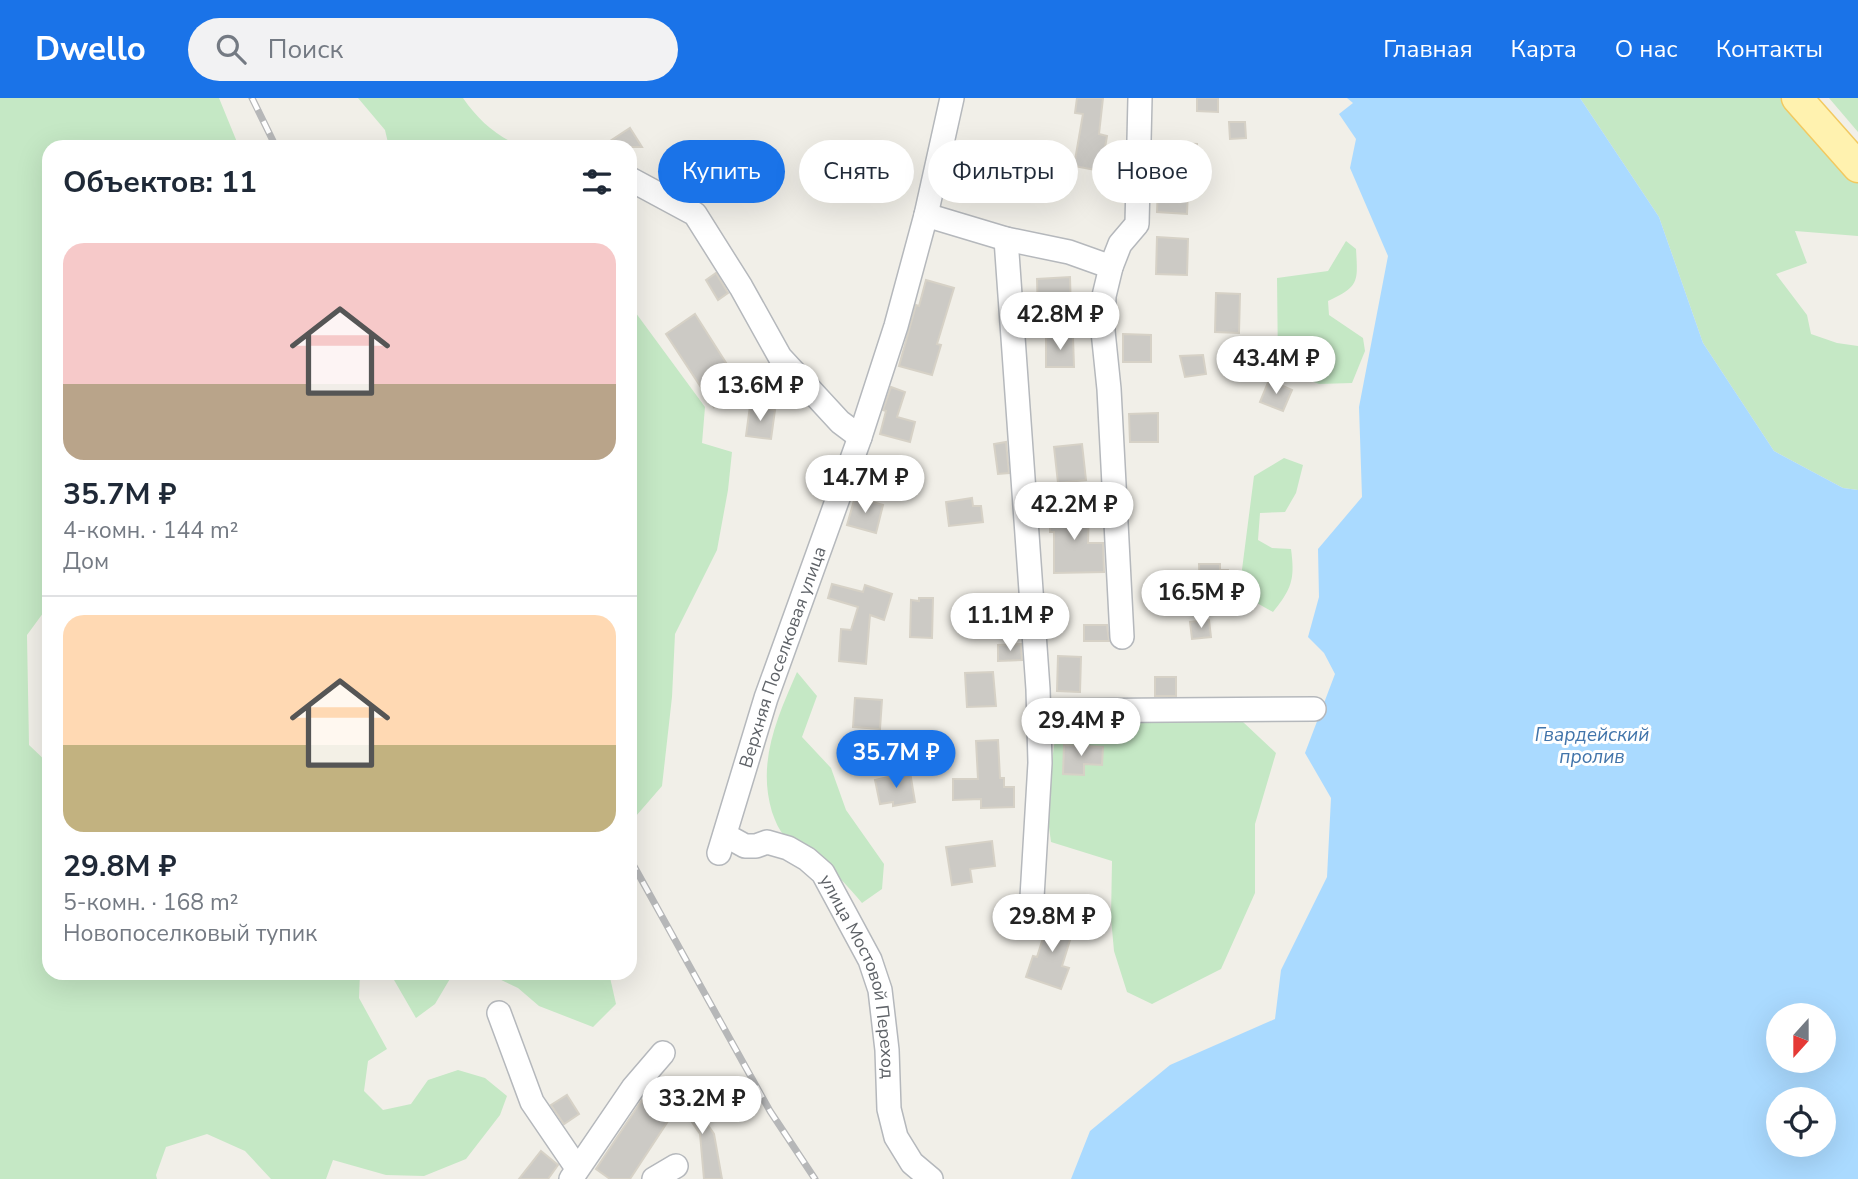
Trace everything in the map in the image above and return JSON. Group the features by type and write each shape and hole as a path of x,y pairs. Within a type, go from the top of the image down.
{"main road":[{"path":"1797,98 1858,167"}],"street":[{"name":"Верхняя Поселковая улица","path":"722,844 786,637 860,438 896,327 926,215 952,98"},
{"path":"1122,637 1109,388 1103,331 1104,296 1120,244 1137,224 1140,98"},
{"path":"637,183 695,214 741,287 780,357 840,422 860,438"},
{"path":"926,215 1006,239 1069,252 1111,267"},
{"path":"1006,239 1039,711 1040,762 1031,914"},
{"path":"1039,711 1314,709"},
{"name":"улица Мостовой Переход","path":"722,844 756,846 767,842 788,848 823,873 870,960 880,990 887,1050 889,1109 896,1137 912,1163 931,1179"},
{"path":"499,1013 532,1102 574,1174 633,1088 663,1053"},
{"path":"654,1179 676,1166"}],"green space":[{"path":"0,98 219,98 236,140 42,140 42,615 27,635 29,745 42,757 42,980 360,980 359,998 387,1049 368,1061 364,1091 383,1110 411,1104 428,1080 458,1070 485,1078 507,1096 500,1115 466,1159 424,1176 386,1175 333,1160 326,1179 271,1179 245,1151 207,1134 166,1147 157,1179 0,1179"},
{"path":"358,98 463,98 489,127 509,140 387,140 385,130"},
{"path":"1580,98 1792,98 1858,177 1858,236 1795,231 1807,263 1776,274 1807,315 1811,334 1837,343 1858,346 1858,490 1843,488 1774,451 1703,343 1659,217"},
{"path":"1829,98 1858,98 1858,132"},
{"path":"1346,241 1356,249 1356,276 1351,287 1328,301 1329,315 1363,338 1365,351 1352,383 1319,384 1278,368 1277,278 1328,271"},
{"path":"637,315 705,407 702,443 732,452 717,550 675,634 672,697 662,786 637,815"},
{"path":"1284,458 1303,465 1296,493 1285,512 1260,513 1258,540 1272,548 1291,549 1291,583 1273,612 1239,593 1254,476"},
{"path":"797,672 817,696 802,737 831,768 846,810 884,864 882,889 862,903 819,859 783,834 772,812 767,776 771,740"},
{"path":"1135,715 1243,722 1276,753 1255,824 1255,893 1221,969 1152,1004 1127,992 1114,951 1111,918 1112,861 1051,842 1046,805 1057,724"},
{"path":"394,980 449,980 435,1004 416,1018"},
{"path":"501,980 611,980 616,1004 593,1027 539,1006 518,988"}],"water":[{"name":"Гвардейский пролив","path":"1347,98 1580,98 1659,217 1703,343 1774,451 1843,488 1858,490 1858,1179 1071,1179 1090,1131 1170,1065 1275,1019 1281,970 1327,877 1331,798 1305,753 1335,674 1324,653 1308,637 1319,597 1318,549 1362,497 1359,407 1388,256 1350,168 1356,139 1339,114 1353,103"}],"building":[{"path":"1077,98 1103,98 1099,134 1107,136 1106,140 1092,140 1092,169 1078,167 1078,143 1083,114 1075,113"},
{"path":"1197,98 1218,98 1218,112 1197,111"},
{"path":"1229,122 1245,122 1246,138 1230,139"},
{"path":"630,128 642,147 637,147 637,140 612,140"},
{"path":"1157,203 1187,203 1187,214 1157,212"},
{"path":"1157,237 1188,239 1187,275 1156,274"},
{"path":"716,273 728,293 718,300 706,280"},
{"path":"1070,277 1071,313 1038,314 1037,279"},
{"path":"926,280 954,288 937,344 941,345 932,375 899,366"},
{"path":"1216,293 1240,294 1239,333 1215,332"},
{"path":"695,314 742,388 714,407 666,334"},
{"path":"1123,334 1151,335 1151,362 1123,362"},
{"path":"1046,337 1073,337 1074,367 1046,367"},
{"path":"1203,355 1206,374 1185,377 1180,356"},
{"path":"1269,380 1292,390 1283,411 1260,402"},
{"path":"891,387 905,392 897,417 915,422 910,442 880,434 886,411 883,410"},
{"path":"750,406 775,410 771,439 746,436"},
{"path":"1158,413 1158,442 1130,442 1129,414"},
{"path":"1006,442 1009,473 998,474 994,444"},
{"path":"1082,444 1086,480 1058,483 1054,447"},
{"path":"855,497 883,505 876,533 847,525"},
{"path":"972,498 973,506 981,506 983,522 949,526 946,502"},
{"path":"1050,507 1089,507 1088,543 1103,543 1104,572 1054,573 1054,532 1050,532"},
{"path":"1199,564 1220,564 1220,570 1228,570 1229,588 1200,590"},
{"path":"832,584 863,592 865,585 892,594 884,620 870,615 866,664 839,661 841,629 851,630 858,607 828,598"},
{"path":"919,598 933,598 932,638 910,637 911,600 919,601"},
{"path":"1209,620 1211,637 1192,639 1190,622"},
{"path":"1084,625 1107,625 1109,641 1084,641"},
{"path":"1021,644 1022,660 998,661 998,645"},
{"path":"1058,656 1081,657 1080,692 1057,691"},
{"path":"993,672 996,706 967,707 965,673"},
{"path":"1155,677 1176,677 1176,696 1155,696"},
{"path":"855,698 882,700 880,729 853,727"},
{"path":"998,740 1000,778 1004,778 1004,787 1014,787 1014,807 981,808 981,799 953,800 953,779 978,779 976,741"},
{"path":"1064,745 1103,747 1102,765 1084,764 1084,775 1063,774"},
{"path":"910,772 915,802 893,806 893,802 880,804 875,780"},
{"path":"992,841 995,866 970,869 972,882 952,885 946,847"},
{"path":"1050,916 1075,924 1062,966 1069,968 1061,989 1026,977 1033,956 1037,957"},
{"path":"680,1085 714,1134 722,1179 704,1179 700,1134 671,1091"},
{"path":"567,1095 579,1114 564,1124 551,1105"},
{"path":"642,1100 670,1118 630,1179 610,1179 596,1169"},
{"path":"541,1151 558,1165 548,1179 519,1179"}],"railway":[{"path":"252,98 273,140"},
{"path":"637,872 770,1111 815,1179"}]}
